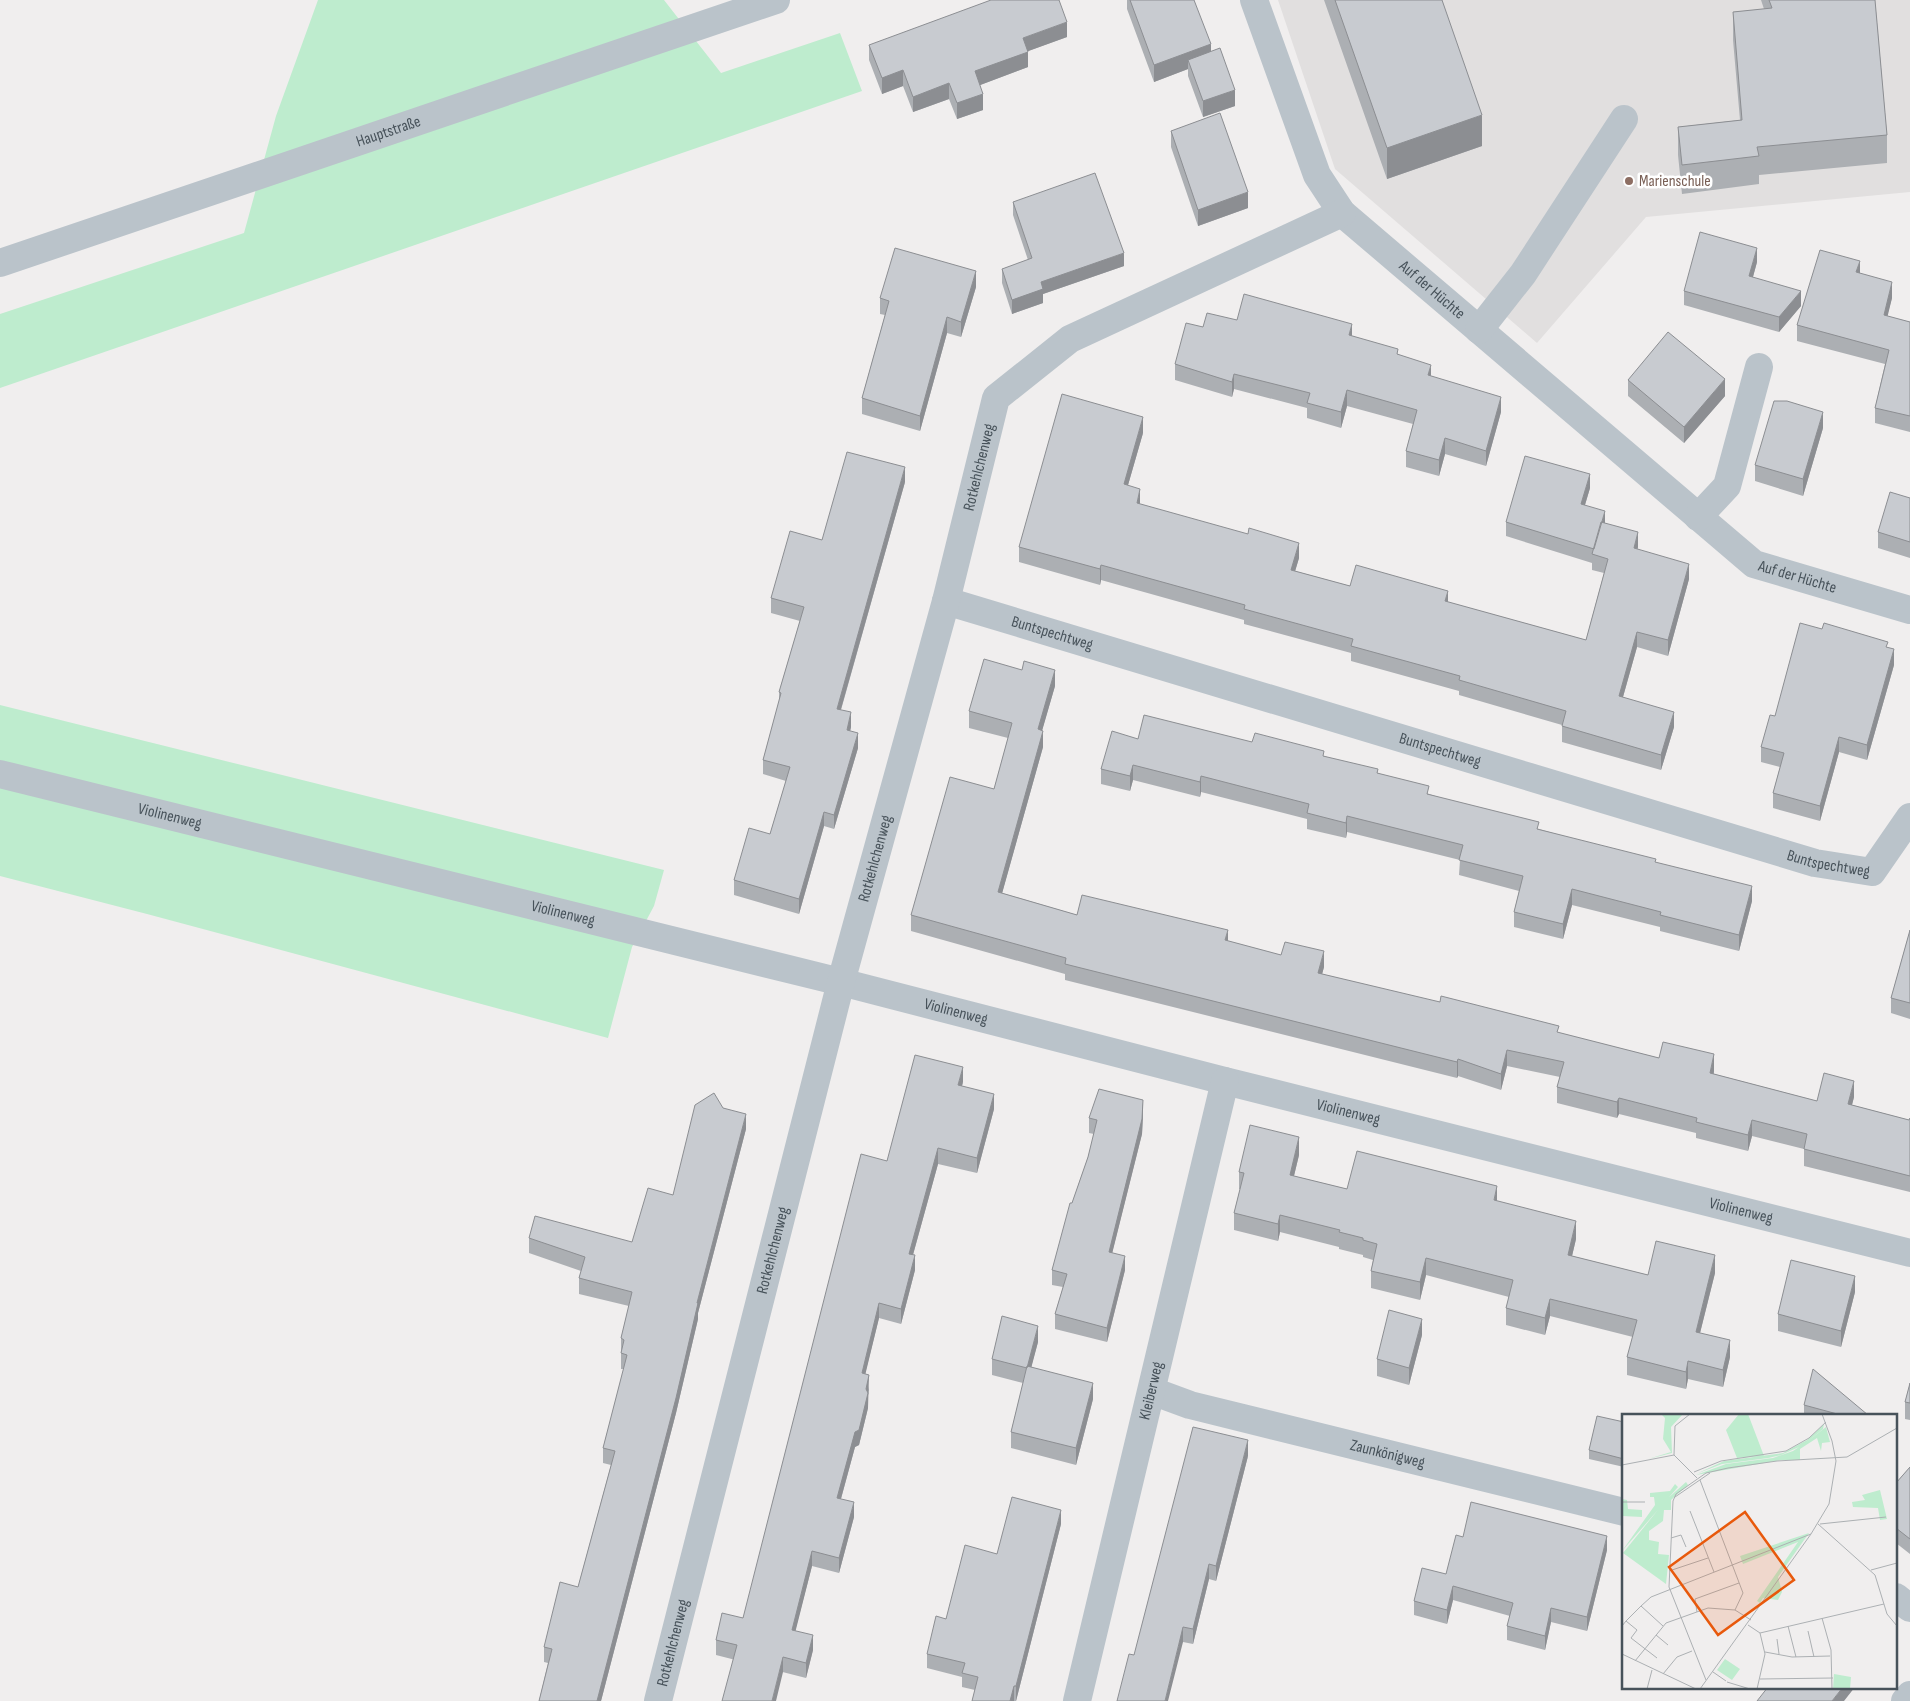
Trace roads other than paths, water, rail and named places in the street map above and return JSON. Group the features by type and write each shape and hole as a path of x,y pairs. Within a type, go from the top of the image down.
{"street":[{"name":"Hauptstraße","path":"0,263 776,0"},
{"name":"Auf der Hüchte","path":"1254,0 1317,175 1342,213 1754,564 1910,610"},
{"path":"1479,330 1523,274 1624,119"},
{"name":"Rotkehlchenweg","path":"658,1701 841,982 946,601 996,398 1070,339 1342,213"},
{"path":"1698,517 1726,486 1759,367"},
{"name":"Buntspechtweg","path":"946,601 1815,863 1872,872 1910,817"},
{"name":"Violinenweg","path":"0,774 841,982 1225,1081 1910,1253"},
{"name":"Kleiberweg","path":"1077,1701 1225,1081"},
{"name":"Zaunkönigweg","path":"1152,1391 1190,1405 1622,1512"},
{"path":"1898,1599 1910,1608"},
{"path":"1905,1701 1910,1694"}],"place":[{"name":"Marienschule","path":"1629,181"}]}
